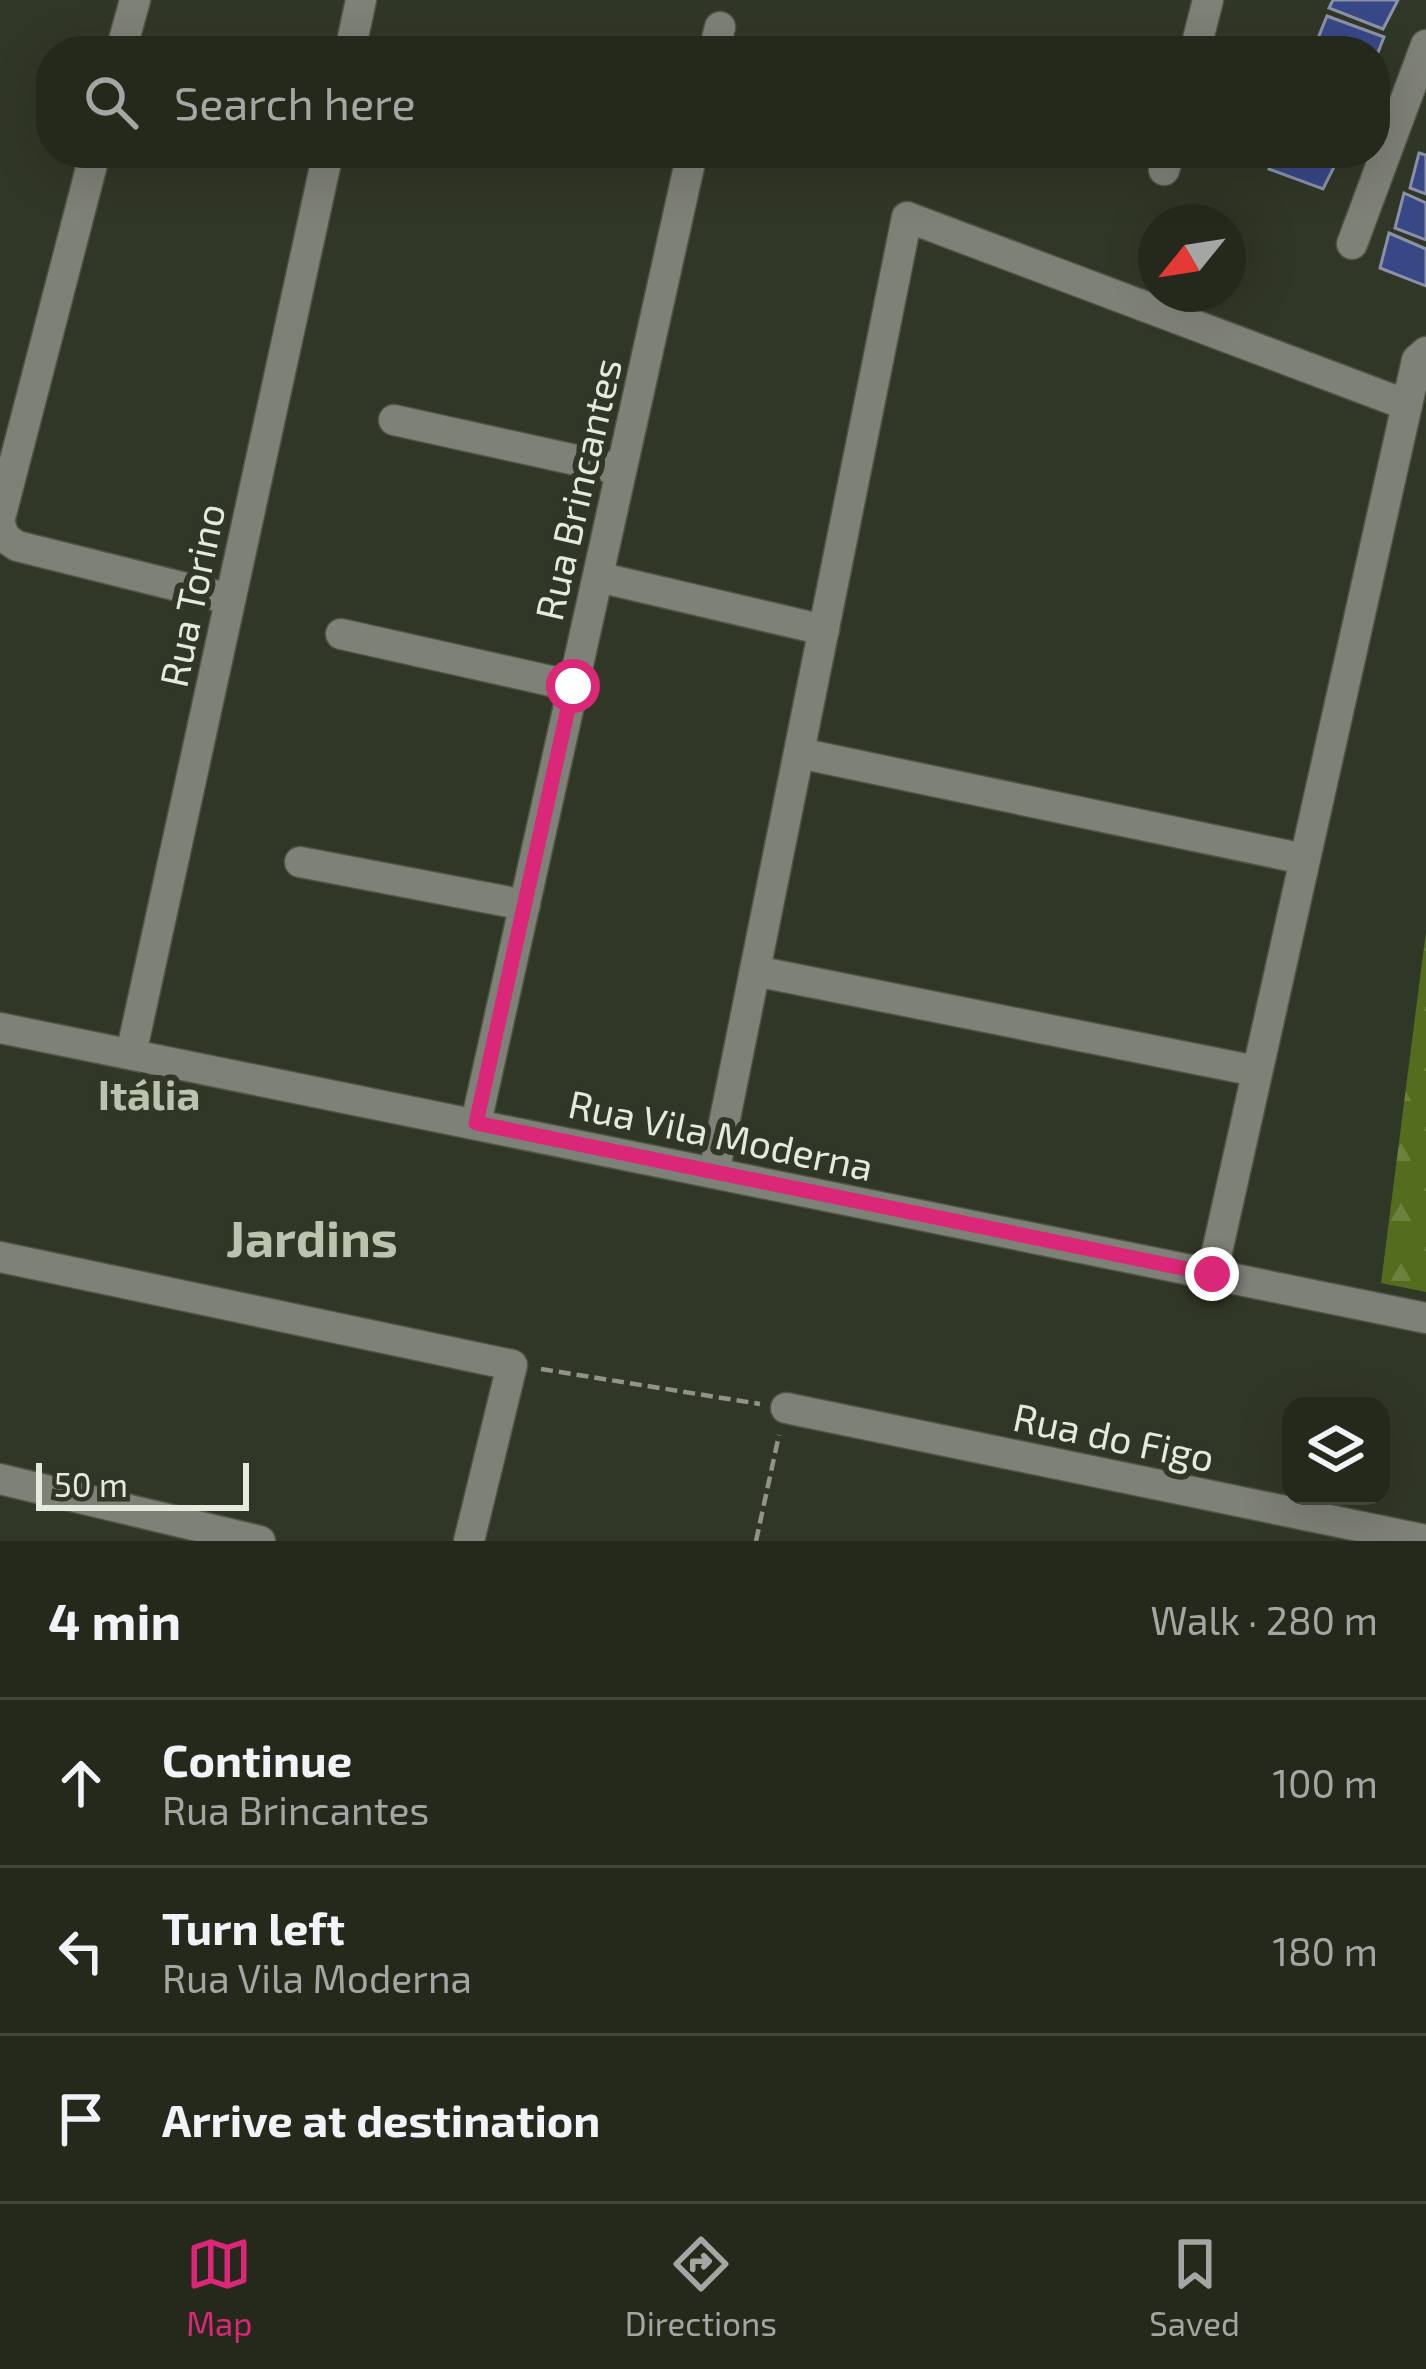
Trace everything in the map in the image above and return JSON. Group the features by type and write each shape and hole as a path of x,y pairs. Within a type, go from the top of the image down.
{"street":[{"path":"126,36 135,0"},
{"path":"354,36 362,0"},
{"path":"1199,36 1208,0"},
{"path":"1390,142 1426,45"},
{"path":"91,168 6,529 230,599"},
{"name":"Rua Torino","path":"131,1054 325,168"},
{"name":"Rua Brincantes","path":"476,1123 689,168"},
{"path":"1352,244 1380,168"},
{"path":"714,1173 908,218 1407,405"},
{"path":"1212,1274 1417,360 1426,352"},
{"path":"394,420 621,470"},
{"path":"598,577 824,630"},
{"path":"341,634 573,686"},
{"path":"799,753 1304,859"},
{"path":"300,862 525,905"},
{"path":"755,971 1256,1071"},
{"name":"Rua Vila Moderna","path":"0,1028 1426,1318"},
{"path":"0,1257 512,1365 469,1541"},
{"name":"Rua do Figo","path":"786,1408 1426,1540"},
{"path":"0,1479 205,1535 260,1541"}],"path":[{"path":"512,1365 786,1408 756,1541"}],"green space":[{"path":"1426,931 1426,1292 1381,1283"}],"building":[{"path":"1333,0 1398,0 1383,29 1329,8"},
{"path":"1327,16 1381,36 1319,36"},
{"path":"1419,153 1426,155 1426,194 1410,188"},
{"path":"1269,168 1334,168 1323,189"},
{"path":"1404,193 1426,203 1426,240 1395,228"},
{"path":"1389,233 1426,249 1426,286 1380,268"}],"district":[{"name":"Itália","path":"149,1093"},
{"name":"Jardins","path":"312,1236"}],"route":[{"path":"573,686 476,1123 1212,1274"}]}
